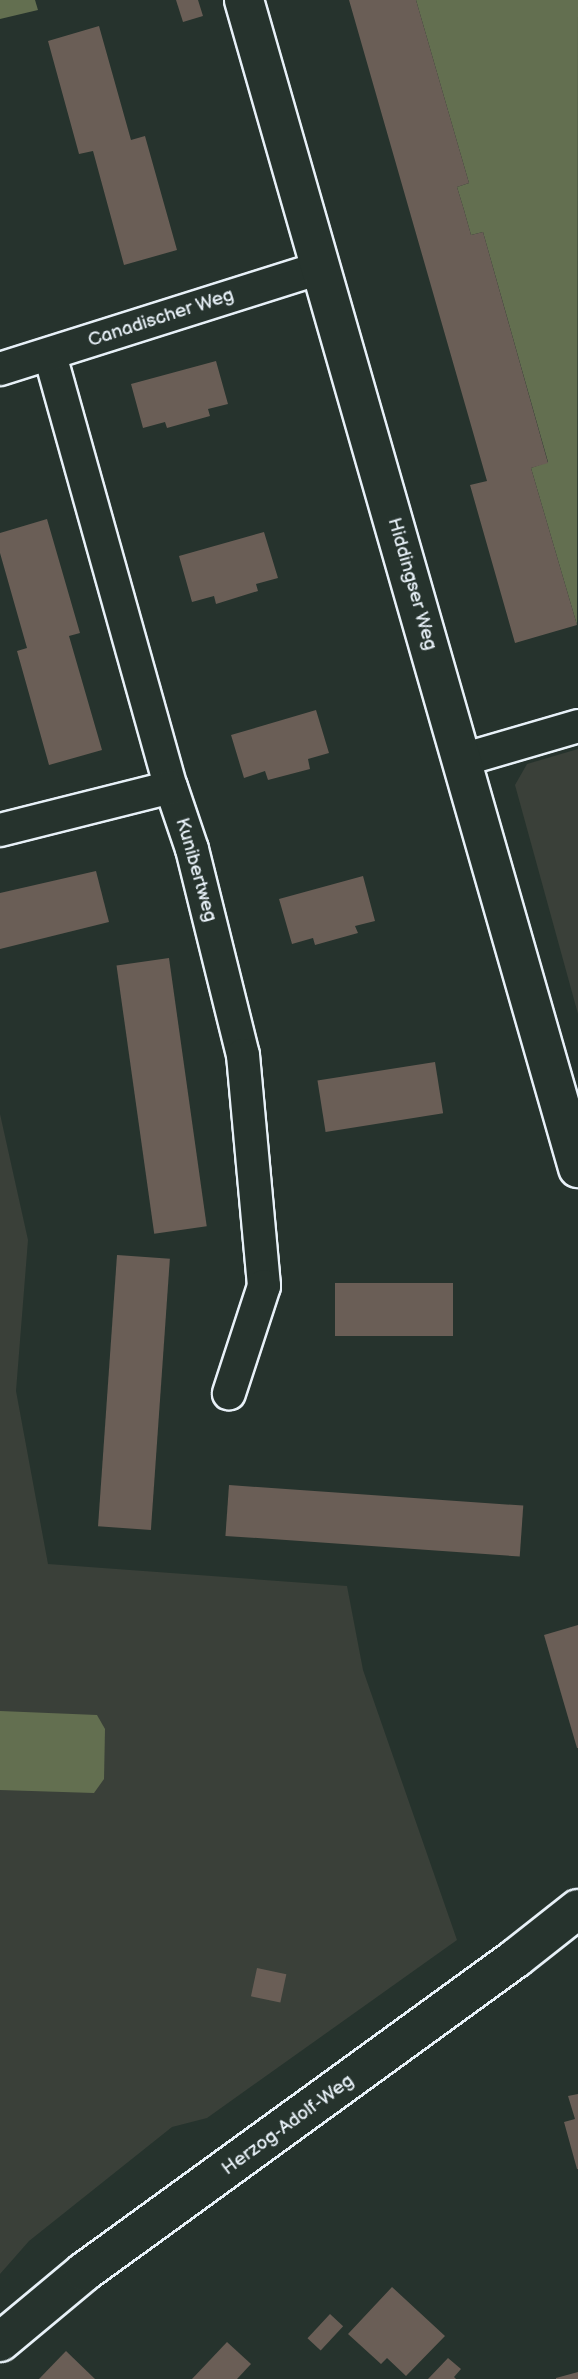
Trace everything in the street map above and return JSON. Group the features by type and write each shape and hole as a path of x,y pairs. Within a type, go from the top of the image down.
{"main road":[{"name":"Hiddingser Weg","path":"244,0 578,1168"},
{"name":"Herzog-Adolf-Weg","path":"0,2342 84,2272 472,1990 578,1909"}],"street":[{"name":"Canadischer Weg","path":"0,369 321,268"},
{"name":"Kunibertweg","path":"50,355 171,787 192,849 243,1055 264,1286 229,1393"},
{"path":"462,760 578,726"},
{"path":"0,830 171,787"}],"shaded area":[{"path":"578,749 578,1014 515,785 527,764"},
{"path":"0,1114 28,1240 16,1391 48,1564 347,1586 363,1670 457,1940 207,2118 172,2127 29,2241 0,2274"}],"green space":[{"path":"0,0 35,0 38,10 0,19"},
{"path":"416,0 578,0 577,625 531,468 548,462 483,232 471,235 457,187 469,183"},
{"path":"0,1711 97,1715 105,1729 104,1779 94,1793 0,1790"}],"building":[{"path":"176,0 198,0 203,16 183,22"},
{"path":"349,0 416,0 469,183 457,187 471,235 483,232 548,463 531,468 577,625 515,643 470,485 487,481"},
{"path":"99,26 131,140 145,136 177,250 124,265 93,151 79,154 48,41"},
{"path":"216,361 228,404 208,409 210,416 167,428 165,422 143,428 131,384"},
{"path":"47,519 80,633 69,636 102,750 49,765 17,651 27,648 0,553 0,533"},
{"path":"264,532 278,578 256,584 258,591 216,604 214,596 192,602 179,556"},
{"path":"316,710 329,753 308,759 310,769 268,780 265,771 244,778 231,735"},
{"path":"96,871 109,922 0,949 0,893"},
{"path":"363,876 375,921 355,926 358,933 315,945 313,938 292,944 279,899"},
{"path":"169,958 207,1226 154,1234 117,965"},
{"path":"435,1062 443,1113 326,1132 317,1081"},
{"path":"117,1255 170,1259 151,1530 98,1526"},
{"path":"335,1283 453,1283 453,1336 335,1336"},
{"path":"229,1485 523,1506 520,1556 225,1536"},
{"path":"578,1625 578,1748 577,1748 544,1635"},
{"path":"257,1968 286,1974 280,2003 251,1996"},
{"path":"578,2094 577,2169 564,2122 575,2119 568,2096"},
{"path":"392,2287 445,2336 406,2376 387,2358 381,2364 348,2334"},
{"path":"330,2314 343,2326 321,2350 307,2338"},
{"path":"227,2342 251,2364 237,2379 192,2379"},
{"path":"66,2351 95,2379 39,2379"},
{"path":"448,2358 461,2369 454,2377 456,2379 428,2379"},
{"path":"578,2372 578,2379 556,2379 556,2378"}]}
